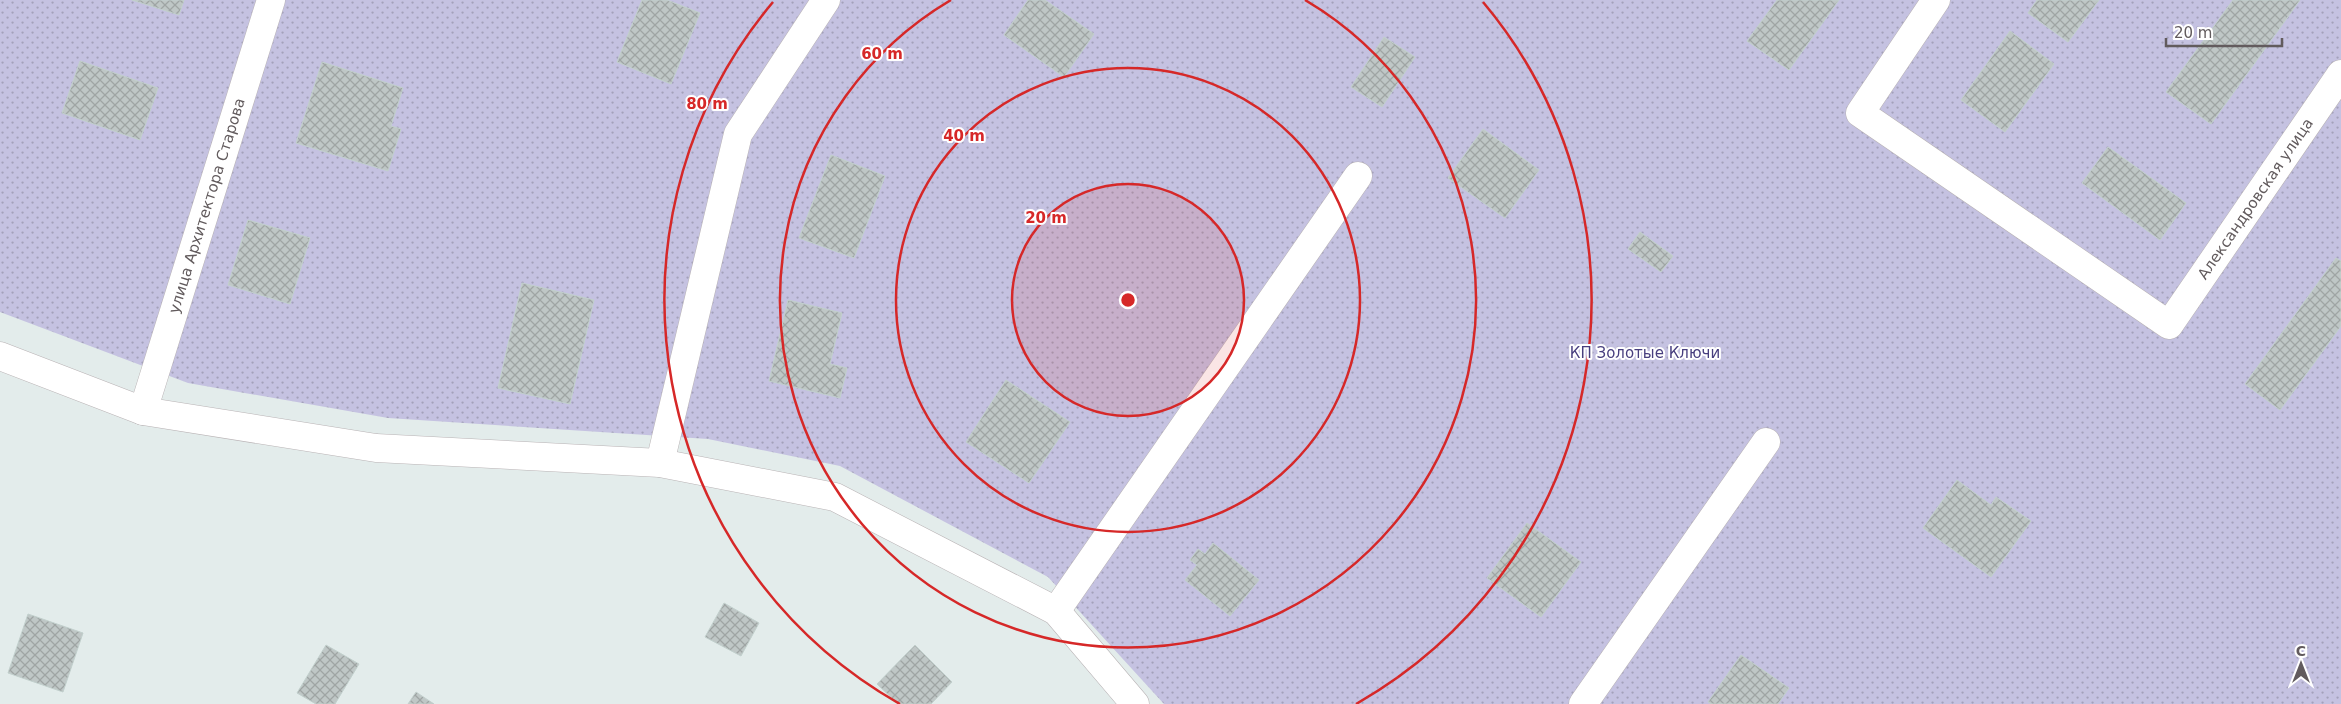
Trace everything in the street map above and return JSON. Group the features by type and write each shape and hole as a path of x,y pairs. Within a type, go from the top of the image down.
{"street":[{"name":"улица Архитектора Старова","path":"143,411 271,0"},
{"path":"660,462 738,134 826,0"},
{"name":"Александровская улица","path":"1936,0 1860,113 2169,325 2341,74"},
{"path":"1056,610 1358,176"},
{"path":"0,356 143,411 376,448 660,462 835,498 1056,610 1136,704"},
{"path":"1584,704 1766,442"}],"green space":[{"name":"КП Золотые Ключи","path":"0,0 2341,0 2341,704 1164,704 1048,577 840,466 708,439 388,418 188,383 0,312"}],"building":[{"path":"132,0 184,0 179,15"},
{"path":"642,0 667,0 700,13 671,84 617,62"},
{"path":"1028,0 1045,0 1094,34 1064,77 1004,35"},
{"path":"1777,0 1839,0 1789,70 1747,41"},
{"path":"2037,0 2099,0 2068,42 2028,13"},
{"path":"2233,0 2300,0 2211,124 2166,92"},
{"path":"2010,31 2054,64 2005,132 1961,100"},
{"path":"1384,37 1415,57 1382,107 1351,87"},
{"path":"80,61 158,88 140,140 62,113"},
{"path":"322,62 403,88 391,126 401,129 388,171 296,143"},
{"path":"1483,129 1539,170 1505,218 1448,178"},
{"path":"2108,147 2186,203 2160,240 2082,183"},
{"path":"831,155 885,176 854,258 799,238"},
{"path":"248,220 310,238 290,304 228,285"},
{"path":"1640,232 1673,256 1661,272 1628,249"},
{"path":"2336,258 2341,261 2341,326 2280,410 2245,384"},
{"path":"522,283 594,300 570,404 498,388"},
{"path":"788,300 842,313 830,364 847,368 840,398 769,381"},
{"path":"1006,380 1070,422 1029,483 966,442"},
{"path":"1957,480 1991,505 1996,497 2031,521 1991,577 1923,528"},
{"path":"1527,523 1581,562 1541,617 1487,578"},
{"path":"1213,543 1259,580 1230,616 1185,580 1197,565 1190,560 1198,549 1205,554"},
{"path":"724,603 759,623 741,656 705,637"},
{"path":"28,614 83,633 63,692 8,673"},
{"path":"326,645 359,664 335,704 316,704 297,693"},
{"path":"915,645 952,682 931,704 898,704 877,684"},
{"path":"1741,655 1789,688 1778,704 1711,704 1708,702"},
{"path":"416,692 434,704 408,704"}]}
